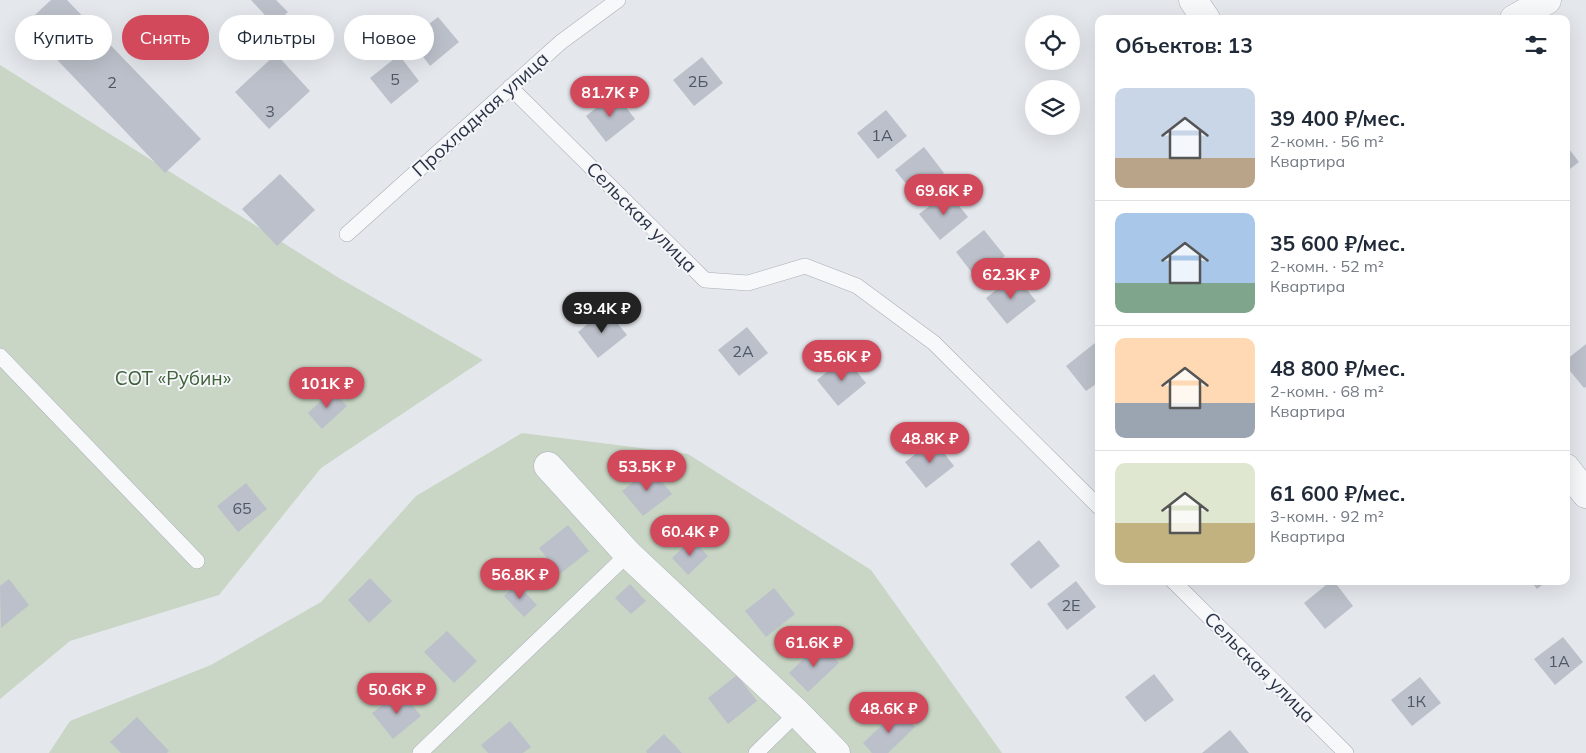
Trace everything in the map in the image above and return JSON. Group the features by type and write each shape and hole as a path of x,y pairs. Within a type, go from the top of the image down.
{"street":[{"path":"1193,0 1203,15"},
{"path":"1521,15 1547,0"},
{"path":"548,466 628,554 797,713 836,753"},
{"path":"1570,473 1586,494"}],"lane":[{"name":"Прохладная улица","path":"347,234 561,42 618,0"},
{"name":"Сельская улица","path":"510,87 705,280 748,283 805,266 857,286 934,343 1095,503"},
{"path":"0,356 197,561"},
{"path":"420,753 628,554"},
{"name":"Сельская улица","path":"1177,585 1346,753"},
{"path":"756,753 797,713"}],"green space":[{"name":"СОТ «Рубин»","path":"0,65 339,278 483,360 321,468 219,595 70,641 0,699"},
{"path":"522,433 688,454 871,570 1002,753 49,753 70,721 211,665 321,602 416,496"}],"building":[{"path":"51,0 67,0 81,15 35,15"},
{"path":"251,0 276,0 288,12 285,15 265,15"},
{"path":"438,17 459,42 430,66 426,60 434,60 434,20"},
{"path":"112,47 122,57 122,60 125,60 201,139 165,173 57,60 112,60"},
{"path":"702,57 723,83 694,106 673,80"},
{"path":"270,60 282,60 310,91 269,129 235,92"},
{"path":"393,60 403,60 419,81 391,104 370,78"},
{"path":"615,93 635,119 606,142 586,116"},
{"path":"886,110 907,136 878,159 857,133"},
{"path":"924,147 944,173 916,196 895,170"},
{"path":"1570,150 1579,162 1570,169"},
{"path":"280,174 315,210 277,246 242,209"},
{"path":"948,192 968,217 940,240 919,214"},
{"path":"984,230 1005,256 976,278 956,252"},
{"path":"1015,275 1036,301 1007,324 986,298"},
{"path":"606,309 627,335 598,358 578,332"},
{"path":"747,327 768,353 739,376 718,350"},
{"path":"1095,343 1095,385 1086,391 1066,366"},
{"path":"1586,344 1586,387 1584,388 1570,371 1570,357"},
{"path":"845,357 866,383 838,406 817,380"},
{"path":"332,390 347,406 322,429 308,413"},
{"path":"934,440 954,466 926,488 905,462"},
{"path":"651,468 672,494 643,516 622,491"},
{"path":"246,483 267,509 238,532 217,506"},
{"path":"568,525 589,551 560,574 539,548"},
{"path":"692,539 708,556 688,575 672,558"},
{"path":"1039,540 1060,566 1031,589 1010,564"},
{"path":"370,578 392,601 369,623 348,600"},
{"path":"9,579 29,605 1,628 0,586"},
{"path":"1076,581 1096,607 1067,630 1047,604"},
{"path":"517,584 537,605 524,617 504,596"},
{"path":"630,584 646,601 631,614 615,598"},
{"path":"1326,585 1337,585 1353,606 1325,629 1304,603"},
{"path":"1534,585 1542,585 1537,589"},
{"path":"774,588 795,614 766,637 745,611"},
{"path":"447,631 477,661 454,683 424,652"},
{"path":"1563,637 1583,662 1555,685 1534,659"},
{"path":"820,643 839,663 808,692 789,673"},
{"path":"1154,674 1174,700 1145,722 1125,697"},
{"path":"737,675 757,701 728,724 708,698"},
{"path":"1420,677 1441,703 1412,726 1391,700"},
{"path":"401,691 421,716 393,739 372,713"},
{"path":"898,710 915,727 888,753 872,753 863,743"},
{"path":"137,717 169,751 167,753 121,753 110,742"},
{"path":"510,721 531,747 523,753 488,753 481,745"},
{"path":"1230,730 1249,753 1202,753"},
{"path":"664,734 682,753 647,753 646,751"}]}
